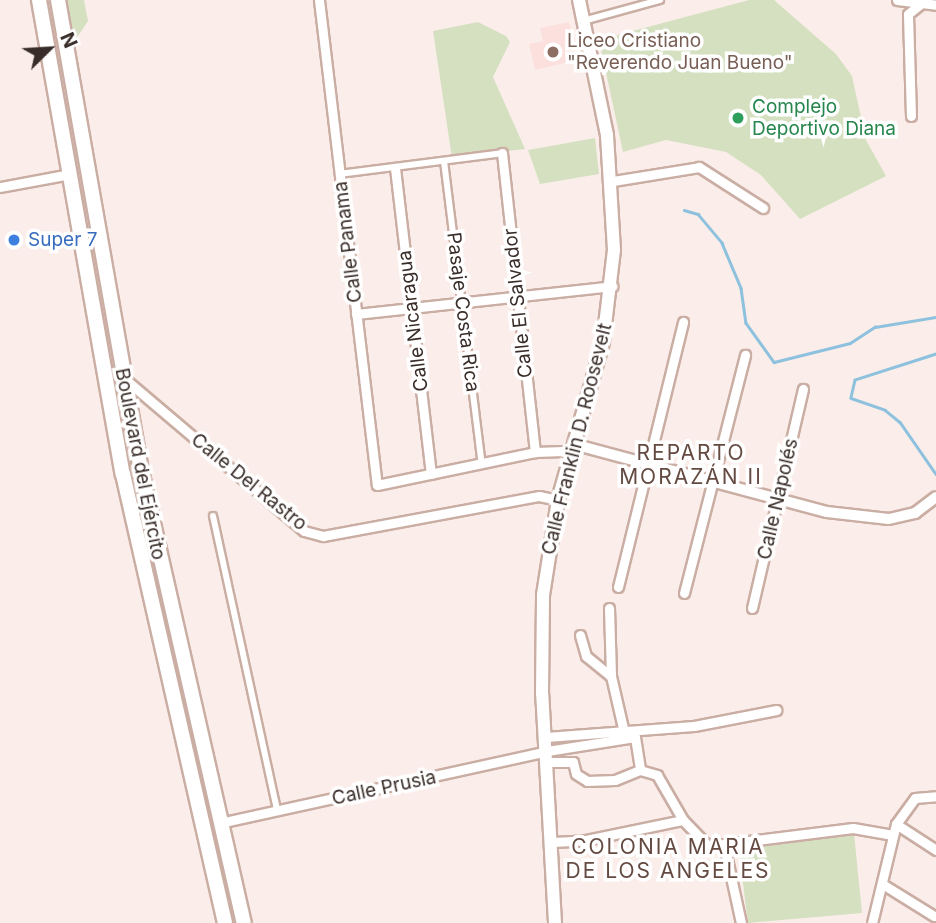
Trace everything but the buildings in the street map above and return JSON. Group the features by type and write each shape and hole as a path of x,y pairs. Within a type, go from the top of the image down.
{"highway":[{"name":"Boulevard del Ejército","path":"39,0 124,478 225,923"},
{"name":"Boulevard del Ejército","path":"58,0 136,448 244,923"},
{"path":"70,174 79,177 83,186 107,327 118,346"},
{"path":"119,449 127,458 136,448"},
{"path":"124,478 130,469 142,475"}],"main road":[{"name":"Calle Franklin D. Roosevelt","path":"555,923 541,639 547,558 571,447 603,341 612,286 612,181 579,0"}],"street":[{"name":"Calle Panama","path":"319,0 377,485 431,474"},
{"path":"583,21 660,0"},
{"path":"897,0 936,5"},
{"path":"911,116 908,14 925,2"},
{"path":"339,174 502,153"},
{"name":"Calle El Salvador","path":"502,153 535,452"},
{"name":"Pasaje Costa Rica","path":"444,161 482,464"},
{"path":"612,181 699,167 763,208"},
{"name":"Calle Nicaragua","path":"395,168 431,474"},
{"path":"0,187 70,174"},
{"path":"356,314 612,286"},
{"path":"618,587 683,322"},
{"path":"684,593 745,355"},
{"name":"Calle Del Rastro","path":"123,378 304,531 323,536 525,498 558,500"},
{"name":"Calle Napolés","path":"752,608 803,389"},
{"path":"431,474 571,447 649,461 827,512 889,519 915,513 936,498"},
{"path":"213,516 277,810"},
{"path":"609,608 611,676 623,728"},
{"path":"580,635 586,656 611,676"},
{"path":"546,737 623,728 694,726 776,710"},
{"path":"548,756 571,747 635,737 640,770"},
{"path":"571,747 576,774 587,781 615,780 640,770 657,775 702,844 724,845 853,828 891,835"},
{"path":"548,756 573,762"},
{"name":"Calle Prusia","path":"220,823 548,756"},
{"path":"872,923 884,885 891,835 896,824 915,798 934,797"},
{"path":"553,842 684,820"},
{"path":"896,824 936,850"},
{"path":"724,845 741,923"},
{"path":"884,885 934,916"}],"shaded area":[{"name":"Liceo Cristiano \"Reverendo Juan Bueno\"","path":"569,22 578,60 535,70 529,44 543,41 540,28"}],"green space":[{"path":"66,0 84,0 88,21 74,42"},
{"name":"Complejo Deportivo Diana","path":"749,0 774,0 836,54 852,76 866,140 886,176 800,219 761,175 726,152 666,140 623,152 599,40"},
{"path":"478,22 506,36 510,42 493,77 525,149 452,158 433,31"},
{"path":"595,138 599,174 540,184 528,150"},
{"path":"854,833 862,913 748,923 738,844"}],"waterway":[{"path":"684,210 698,214 722,243 741,288 746,323 774,362 850,343 875,327 936,317"},
{"path":"936,354 855,380 851,398 885,410 900,422 936,474"}],"place":[{"name":"Liceo Cristiano \"Reverendo Juan Bueno\"","path":"553,52"},
{"name":"Complejo Deportivo Diana","path":"738,118"},
{"name":"Super 7","path":"14,240"}],"district":[{"name":"REPARTO MORAZÁN II","path":"691,465"},
{"name":"COLONIA MARIA DE LOS ANGELES","path":"668,859"}]}
